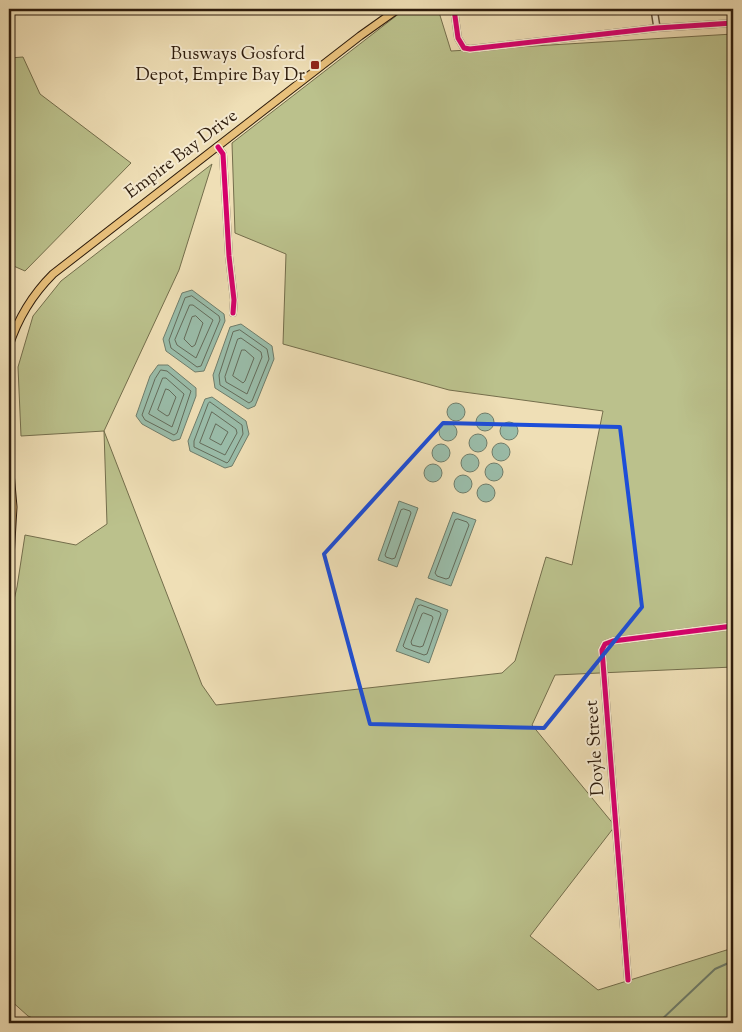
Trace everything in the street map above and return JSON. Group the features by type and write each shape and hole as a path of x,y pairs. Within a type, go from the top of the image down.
{"main road":[{"name":"Empire Bay Drive","path":"9,346 22,314 33,297 53,274 398,9"},
{"path":"9,462 12,488 13,534 9,575"},
{"path":"9,510 10,490 12,488"},
{"path":"9,513 10,528 13,534"}],"street":[{"path":"454,9 458,38 464,48 484,49 657,28 733,23"},
{"path":"654,9 657,28"},
{"path":"218,147 223,154 228,247 234,300 233,313"},
{"name":"Doyle Street","path":"628,980 602,650 605,644 612,641 733,626"}],"highlighted area":[{"path":"443,423 620,427 642,607 544,728 370,724 324,554"}],"green space":[{"path":"405,9 438,9 451,51 733,34 733,667 555,675 532,725 615,826 530,936 598,990 733,948 733,1023 44,1023 28,1016 9,999 9,621 17,587 25,535 76,545 107,524 104,431 202,685 216,705 502,673 515,661 546,557 572,565 603,411 449,390 283,344 286,254 235,233 232,143"},
{"path":"23,57 40,94 131,163 25,271 9,264 9,58"},
{"path":"212,164 179,270 104,431 21,436 18,367 33,316 61,281"}],"water":[{"path":"192,290 224,314 225,321 204,371 195,372 166,351 163,339 182,293"},
{"path":"241,324 272,346 274,359 255,406 248,409 215,388 213,375 230,327"},
{"path":"158,365 168,365 196,388 196,396 180,439 173,441 142,424 136,416 150,376"},
{"path":"212,397 246,421 249,434 232,466 225,468 190,451 188,441 205,399"},
{"path":"452,403 460,403 465,408 463,419 452,421 447,416 447,408"},
{"path":"481,413 489,413 494,418 492,429 481,431 476,426 476,418"},
{"path":"505,422 513,422 518,427 516,438 505,440 500,435 500,427"},
{"path":"444,423 452,423 457,428 455,439 444,441 439,436 439,428"},
{"path":"474,434 482,434 487,439 485,450 474,452 469,447 469,439"},
{"path":"497,443 505,443 510,448 508,459 497,461 492,456 492,448"},
{"path":"437,444 445,444 450,449 448,460 437,462 432,457 432,449"},
{"path":"466,454 474,454 479,459 477,470 466,472 461,467 461,459"},
{"path":"490,463 498,463 503,468 501,479 490,481 485,476 485,468"},
{"path":"429,464 437,464 442,469 440,480 429,482 424,477 424,469"},
{"path":"459,475 467,475 472,480 470,491 459,493 454,488 454,480"},
{"path":"482,484 490,484 495,489 493,500 482,502 477,497 477,489"},
{"path":"399,501 418,508 397,567 378,560"},
{"path":"453,512 476,520 451,586 428,578"},
{"path":"416,598 448,610 429,663 396,651"}],"waterway":[{"path":"658,1023 715,969 733,961"}],"cycle path":[{"path":"454,9 458,38 464,48 470,49 657,28 733,23"},
{"path":"218,147 223,154 229,256 234,300 233,313"},
{"path":"628,980 602,650 605,644 613,641 733,626"}],"place":[{"name":"Busways Gosford Depot, Empire Bay Dr","path":"315,65"}]}
